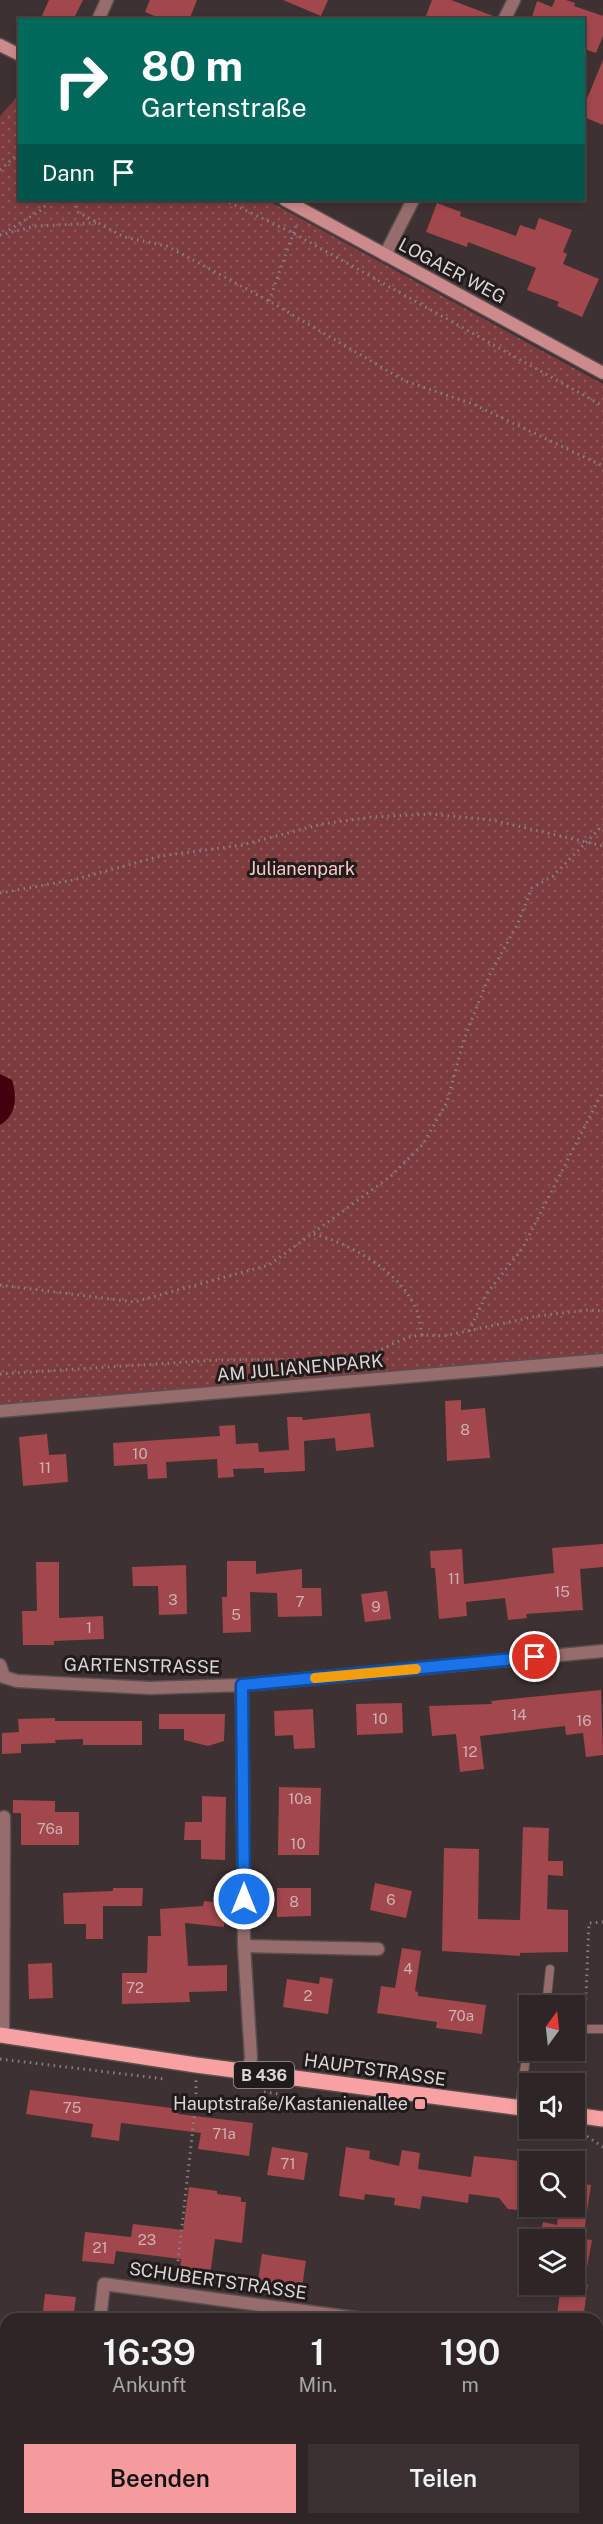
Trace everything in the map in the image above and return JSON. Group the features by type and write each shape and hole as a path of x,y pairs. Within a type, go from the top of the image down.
{"main road":[{"name":"HAUPTSTRASSE","path":"1,2035 196,2065 519,2108"},
{"path":"585,2117 603,2119"}],"street":[{"path":"99,18 107,0"},
{"path":"505,18 514,0"},
{"path":"0,45 18,54"},
{"name":"LOGAER WEG","path":"287,201 603,373"},
{"path":"385,255 412,201"},
{"name":"AM JULIANENPARK","path":"0,1411 603,1360"},
{"name":"GARTENSTRASSE","path":"2,1671 17,1681 150,1688 242,1685 603,1651"},
{"path":"242,1685 244,1946 251,2058 248,2072"},
{"name":"HAUPTSTRASSE","path":"1,2035 4,1817"},
{"path":"244,1946 378,1949"},
{"name":"SCHUBERTSTRASSE","path":"101,2313 104,2284 319,2313"}],"lane":[{"path":"547,1995 550,1969"},
{"path":"585,2030 603,2029"}],"path":[{"path":"0,170 18,154"},
{"path":"0,235 41,210 50,201"},
{"path":"75,201 78,212 124,237 168,246 269,301 405,381 473,404 603,466"},
{"path":"226,201 293,233 603,406"},
{"path":"269,301 302,209"},
{"path":"6,232 36,226 98,222"},
{"path":"0,893 73,880 162,856 242,844 322,824 372,817 431,814 492,820 603,846"},
{"path":"0,1285 134,1302 269,1265 391,1176 423,1144 447,1102 464,1039 490,974 517,925 532,888 553,876 603,825"},
{"path":"469,1331 488,1293 522,1249 603,1091"},
{"path":"314,1234 339,1241 368,1259 399,1283 417,1312 422,1335"},
{"path":"0,1374 218,1360 360,1359 408,1337 444,1336 537,1316 603,1311"},
{"path":"585,2030 589,1923 603,1923"},
{"path":"174,2293 196,2101 196,2065"},
{"path":"585,2136 603,2147"}],"green space":[{"name":"Julianenpark","path":"18,96 18,201 269,201 603,384 603,1355 0,1408 0,116"}],"shaded area":[{"path":"0,1074 12,1080 15,1099 13,1111 0,1125"}],"building":[{"path":"49,0 83,0 74,18 41,18"},
{"path":"150,0 197,0 190,18 159,18 145,12"},
{"path":"283,0 328,0 321,16"},
{"path":"432,0 451,0 496,18 430,18 426,16"},
{"path":"555,0 566,0 575,3 574,6 603,16 603,36 596,53 585,49 585,18 532,18 537,1 552,7"},
{"path":"603,60 603,125 585,117 585,104"},
{"path":"437,203 461,212 460,216 516,236 520,225 535,230 539,218 572,230 563,252 567,254 563,264 599,279 582,317 557,306 559,302 527,290 536,268 468,242 467,247 426,232"},
{"path":"461,1400 461,1410 485,1408 490,1458 447,1461 445,1401"},
{"path":"370,1413 374,1447 336,1451 335,1438 304,1441 305,1471 264,1473 264,1468 233,1469 234,1477 218,1478 217,1459 166,1462 167,1478 148,1479 147,1464 114,1466 113,1443 220,1436 219,1426 235,1425 236,1444 258,1443 259,1452 289,1450 287,1417 302,1417 303,1420"},
{"path":"47,1434 49,1455 66,1454 68,1482 23,1486 19,1437"},
{"path":"603,1544 603,1567 580,1569 583,1610 526,1614 527,1618 508,1620 505,1598 466,1602 467,1616 439,1619 435,1568 431,1568 430,1551 462,1549 464,1584 554,1573 552,1548"},
{"path":"227,1561 256,1561 256,1574 302,1569 302,1588 321,1588 322,1616 278,1617 277,1593 250,1592 251,1632 223,1633 222,1597 227,1597"},
{"path":"36,1562 59,1562 59,1618 103,1616 104,1639 54,1641 54,1645 23,1645 22,1611 37,1611"},
{"path":"186,1565 187,1614 159,1615 158,1586 133,1586 132,1567"},
{"path":"387,1591 391,1619 365,1622 361,1594"},
{"path":"601,1690 603,1755 586,1757 583,1733 566,1735 565,1726 480,1736 484,1769 460,1772 456,1734 432,1736 429,1706 492,1704 491,1701"},
{"path":"402,1703 403,1733 357,1735 356,1704"},
{"path":"313,1709 315,1748 294,1749 293,1735 275,1736 274,1711"},
{"path":"159,1714 225,1714 224,1741 208,1746 184,1740 184,1729 159,1729"},
{"path":"55,1718 55,1721 142,1721 142,1745 83,1745 83,1739 55,1740 56,1743 21,1744 21,1753 2,1754 2,1733 19,1732 18,1719"},
{"path":"279,1787 321,1788 319,1855 278,1855"},
{"path":"202,1796 226,1797 225,1860 201,1859 201,1840 184,1840 185,1822 202,1822"},
{"path":"13,1800 55,1801 55,1812 79,1812 79,1845 21,1845 21,1813 13,1813"},
{"path":"523,1827 549,1828 548,1861 563,1861 563,1876 548,1875 547,1909 568,1910 568,1952 520,1953 520,1956 442,1951 444,1848 479,1849 478,1919 520,1920"},
{"path":"375,1883 412,1891 406,1918 370,1910"},
{"path":"113,1888 143,1888 142,1906 103,1906 103,1939 86,1939 86,1924 64,1924 63,1893 113,1891"},
{"path":"277,1888 311,1888 311,1916 277,1917"},
{"path":"204,1901 225,1903 224,1927 185,1923 188,1966 227,1965 227,1991 189,1992 190,2002 122,2004 122,1973 147,1973 148,1936 161,1936 160,1909 203,1906"},
{"path":"402,1948 421,1951 415,1991 418,1992 418,1996 486,2005 482,2034 436,2028 437,2022 377,2013 381,1986 395,1988"},
{"path":"52,1963 53,1998 29,1999 28,1964"},
{"path":"320,1977 333,1979 328,2014 283,2007 287,1979 319,1984"},
{"path":"30,2090 179,2109 178,2114 253,2123 249,2156 198,2149 201,2133 121,2123 119,2141 91,2137 93,2124 26,2114"},
{"path":"272,2147 308,2153 304,2180 267,2175"},
{"path":"346,2147 370,2151 369,2159 399,2166 402,2150 420,2153 418,2169 471,2177 474,2156 519,2161 519,2208 516,2210 508,2209 499,2198 469,2194 468,2203 422,2196 420,2209 394,2205 395,2198 365,2194 364,2200 339,2196"},
{"path":"585,2184 591,2185 584,2229 542,2229 543,2222 557,2225 558,2217 585,2217"},
{"path":"189,2187 241,2197 241,2202 246,2202 242,2243 215,2239 210,2276 180,2272 181,2259 116,2251 114,2264 82,2261 85,2232 131,2237 133,2224 183,2230"},
{"path":"585,2239 592,2240 585,2278"},
{"path":"262,2254 306,2261 301,2294 257,2287"},
{"path":"585,2284 588,2284 584,2313 557,2313 560,2295 585,2295"},
{"path":"45,2294 76,2297 74,2313 43,2313"}],"slow traffic":[{"path":"315,1678 416,1669"}],"place":[{"name":"Hauptstraße/Kastanienallee","path":"420,2104"}],"route":[{"path":"244,1899 242,1685 535,1657"}]}
